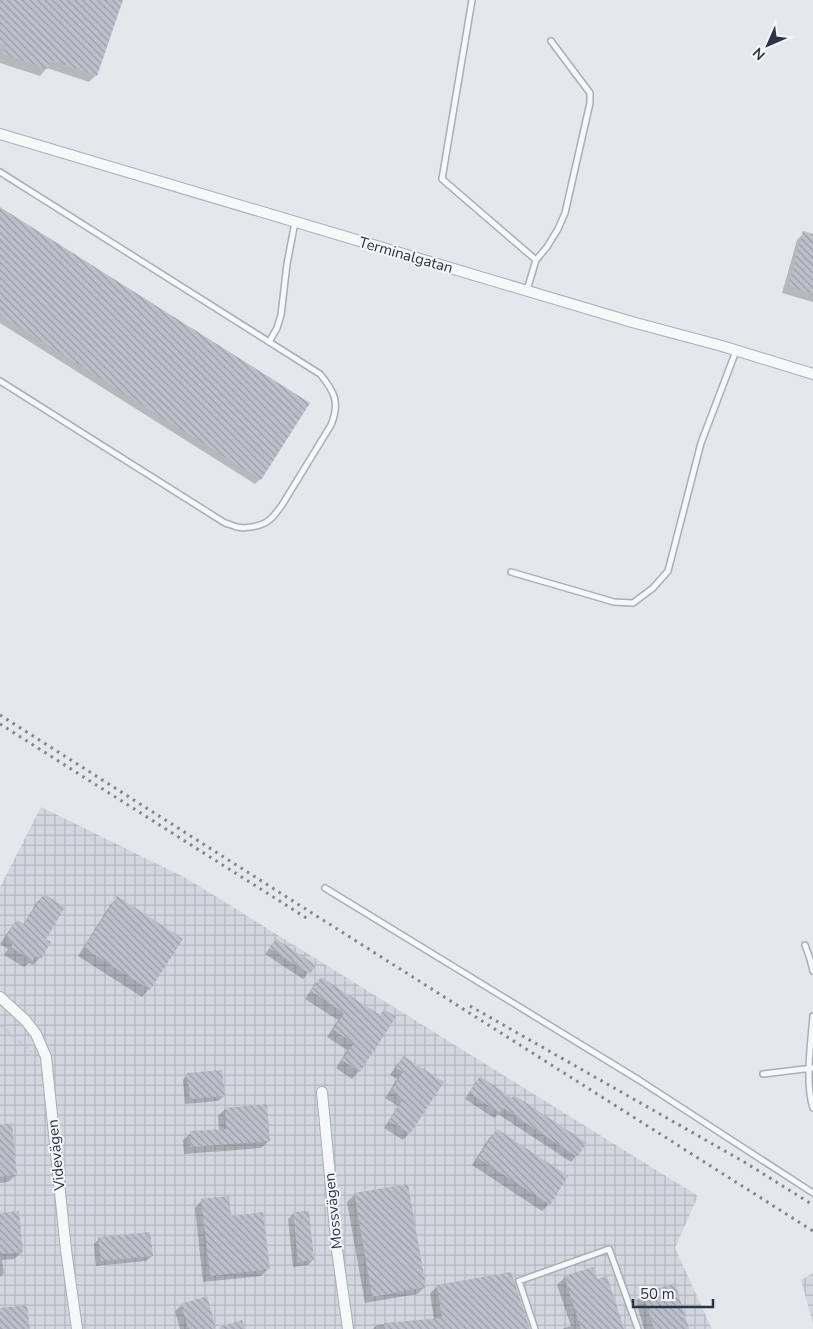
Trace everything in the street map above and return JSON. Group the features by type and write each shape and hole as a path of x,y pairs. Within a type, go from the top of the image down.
{"street":[{"name":"Terminalgatan","path":"0,134 813,374"},
{"name":"Videvägen","path":"0,997 26,1021 36,1034 46,1057 66,1250 77,1329"},
{"name":"Mossvägen","path":"322,1092 337,1250 348,1329"}],"lane":[{"path":"472,0 442,179 536,260"},
{"path":"527,290 536,260 547,247 565,213 590,103 590,94 551,41"},
{"path":"0,172 320,374 333,392 336,405 331,425 274,516 268,522 238,527 225,523 0,381"},
{"path":"269,342 277,328 281,315 287,264 295,222"},
{"path":"511,572 614,602 633,603 653,588 668,571 701,443 736,350"},
{"path":"325,888 639,1080 813,1194"},
{"path":"805,945 813,970"},
{"path":"813,1016 811,1068 811,1102 813,1108"},
{"path":"763,1074 811,1068"},
{"path":"535,1329 519,1281 609,1249 638,1329"}],"shaded area":[{"path":"41,807 186,878 698,1196 675,1248 712,1329 0,1329 0,887"},
{"path":"813,1273 813,1324 801,1280"}],"building":[{"path":"0,0 123,0 97,76 51,60 48,69 3,54 6,45 0,43"},
{"path":"0,207 310,403 261,480 0,315"},
{"path":"803,231 813,234 813,293 788,286"},
{"path":"44,894 65,907 46,939 51,942 41,959 36,956 32,961 11,947 14,942 6,937 17,920 24,924"},
{"path":"117,896 183,939 150,990 84,948"},
{"path":"276,939 316,965 310,974 269,948"},
{"path":"321,977 380,1015 384,1009 396,1017 360,1072 342,1060 354,1043 333,1030 344,1013 311,991"},
{"path":"403,1056 444,1082 410,1134 389,1121 403,1099 391,1091 403,1072 396,1068"},
{"path":"222,1070 225,1096 190,1099 187,1073"},
{"path":"480,1076 512,1098 514,1095 587,1143 577,1157 503,1108 500,1113 469,1093"},
{"path":"267,1104 270,1141 191,1147 190,1131 226,1129 225,1108"},
{"path":"12,1123 17,1175 0,1177 0,1125"},
{"path":"497,1129 568,1176 550,1205 478,1158"},
{"path":"408,1184 426,1287 372,1297 354,1193"},
{"path":"229,1196 231,1216 263,1212 270,1269 210,1276 201,1199"},
{"path":"19,1211 23,1252 0,1254 0,1213"},
{"path":"309,1211 314,1260 298,1262 293,1212"},
{"path":"150,1232 153,1256 101,1261 98,1237"},
{"path":"593,1267 597,1279 607,1276 624,1329 581,1329 564,1276"},
{"path":"511,1272 530,1329 385,1329 384,1323 442,1318 437,1285"},
{"path":"675,1283 689,1329 654,1329 643,1293"},
{"path":"207,1296 216,1329 188,1329 181,1304"},
{"path":"27,1305 30,1329 0,1329 0,1308"},
{"path":"242,1320 245,1329 220,1329 219,1327"}],"railway":[{"path":"0,715 813,1231"},
{"path":"0,724 308,919"},
{"path":"470,1006 746,1163 813,1205"}]}
